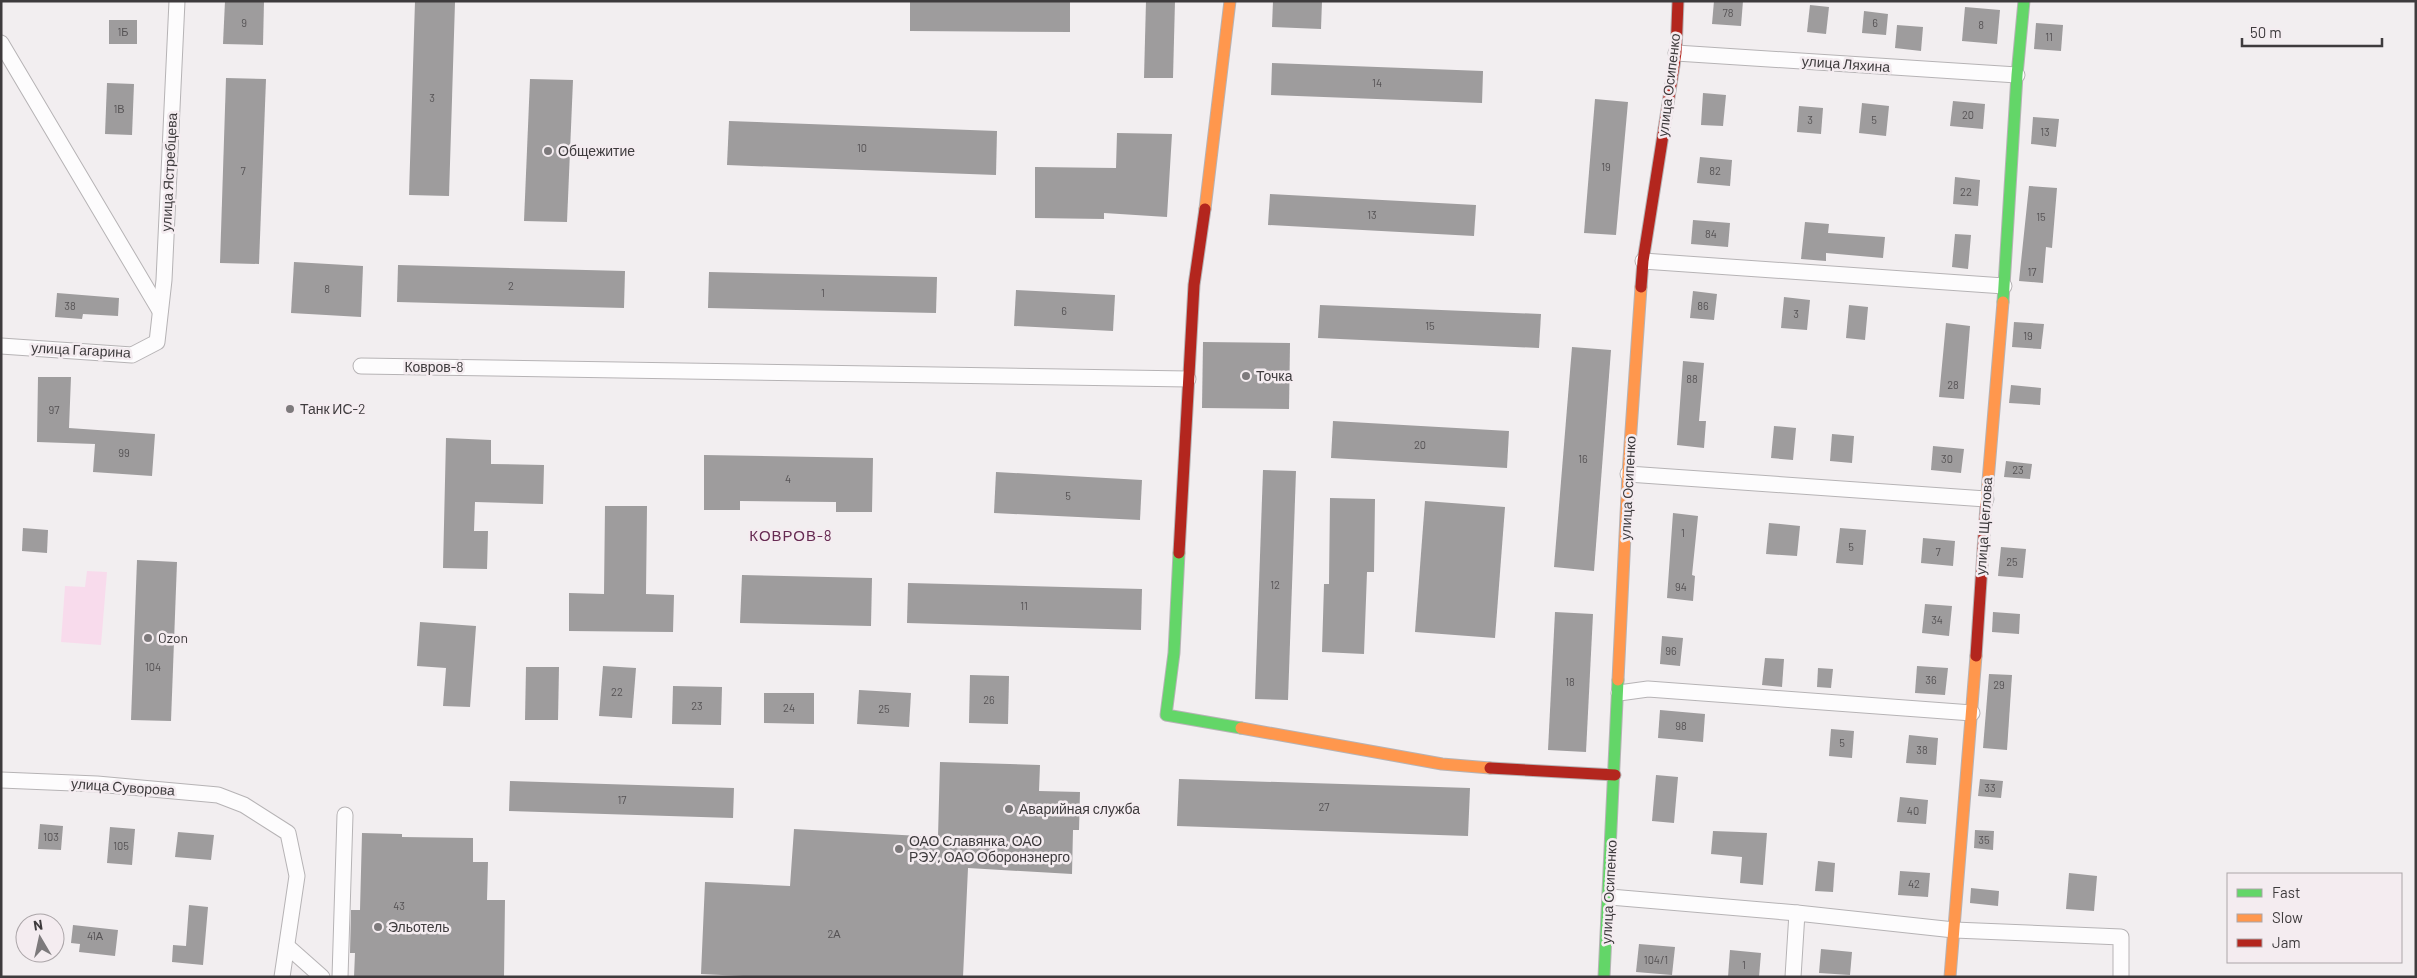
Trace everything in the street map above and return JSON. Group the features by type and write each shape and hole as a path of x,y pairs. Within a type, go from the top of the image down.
{"street":[{"name":"улица Ястребцева","path":"157,342 164,280 177,1"},
{"path":"1230,1 1200,259 1194,285 1174,653 1166,715 1442,764 1520,771 1615,776"},
{"name":"улица Осипенко","path":"1604,977 1610,897 1628,474 1643,261 1676,53 1678,1"},
{"name":"улица Щеглова","path":"1950,977 1972,713 1986,499 2004,286 2017,75 2024,1"},
{"path":"1,44 160,311"},
{"name":"улица Ляхина","path":"1676,53 2017,75"},
{"path":"1643,261 2004,286"},
{"name":"улица Гагарина","path":"1,346 132,355 157,342"},
{"name":"Ковров-8","path":"361,366 1188,378"},
{"path":"1628,474 1986,499"},
{"path":"1619,693 1648,689 1972,713"},
{"name":"улица Суворова","path":"1,780 176,790 218,796 244,805 288,833 297,876 282,977"},
{"path":"340,977 345,815"},
{"path":"1610,897 1797,913 1954,930 2121,937 2122,977"},
{"path":"1792,977 1797,913"},
{"path":"287,946 322,977"}],"shaded area":[{"path":"87,571 107,572 101,645 61,642 65,586 85,587"}],"building":[{"path":"225,1 264,1 263,45 223,44"},
{"path":"415,1 455,2 449,196 409,195"},
{"path":"910,1 1070,1 1070,32 910,31"},
{"path":"1146,1 1175,1 1173,78 1144,78"},
{"path":"1273,1 1322,1 1321,29 1272,27"},
{"path":"1714,1 1743,1 1741,26 1712,24"},
{"path":"1810,5 1829,7 1826,34 1807,32"},
{"path":"1965,7 2000,10 1997,44 1962,41"},
{"path":"1864,11 1888,14 1886,35 1862,33"},
{"path":"109,20 137,20 137,44 109,44"},
{"path":"2036,23 2063,25 2061,51 2034,49"},
{"path":"1897,25 1923,27 1921,51 1895,48"},
{"path":"1272,63 1483,71 1482,103 1271,95"},
{"path":"226,78 266,79 259,264 220,263"},
{"name":"Общежитие","path":"530,79 573,80 567,222 524,221"},
{"path":"107,83 134,84 132,135 105,134"},
{"path":"1703,93 1726,95 1723,126 1701,125"},
{"path":"1595,99 1628,102 1616,235 1584,233"},
{"path":"1953,101 1985,104 1983,129 1950,126"},
{"path":"1862,103 1889,106 1886,136 1859,133"},
{"path":"1799,106 1823,108 1821,134 1797,132"},
{"path":"2033,117 2059,119 2056,147 2031,144"},
{"path":"729,121 997,131 996,175 727,165"},
{"path":"1117,133 1172,134 1167,217 1104,213 1104,219 1035,218 1035,167 1116,168"},
{"path":"1700,157 1732,160 1730,186 1697,183"},
{"path":"1955,177 1980,180 1978,206 1953,204"},
{"path":"2029,186 2057,188 2052,248 2046,247 2043,283 2019,281"},
{"path":"1270,194 1476,205 1474,236 1268,225"},
{"path":"1693,220 1730,223 1728,247 1691,244"},
{"path":"1805,222 1829,224 1828,233 1885,237 1883,258 1826,253 1826,261 1801,259"},
{"path":"1955,234 1971,235 1968,269 1952,267"},
{"path":"294,262 363,266 361,317 291,313"},
{"path":"398,265 625,271 624,308 397,302"},
{"path":"709,272 937,277 936,313 708,308"},
{"path":"1016,290 1115,295 1113,331 1014,326"},
{"path":"1693,291 1717,294 1714,320 1690,318"},
{"path":"57,293 119,298 118,316 83,314 82,319 55,317"},
{"path":"1784,297 1810,300 1807,330 1781,328"},
{"path":"1320,305 1541,314 1539,348 1318,338"},
{"path":"1849,305 1868,307 1865,340 1846,338"},
{"path":"2014,322 2044,324 2041,349 2012,347"},
{"path":"1946,323 1970,326 1964,399 1939,397"},
{"name":"Точка","path":"1203,342 1290,343 1289,409 1202,408"},
{"path":"1572,347 1611,350 1594,571 1554,567"},
{"path":"1683,361 1704,363 1699,421 1706,421 1704,448 1677,445"},
{"path":"38,377 71,377 69,428 155,434 152,476 93,472 95,444 37,442"},
{"path":"2011,385 2041,388 2040,405 2009,403"},
{"path":"1333,421 1509,431 1507,468 1331,458"},
{"path":"1774,426 1796,428 1793,460 1771,458"},
{"path":"1832,434 1854,436 1852,463 1830,461"},
{"path":"446,438 491,440 491,464 544,465 543,504 475,502 474,531 488,531 487,569 443,568"},
{"path":"1933,446 1964,449 1961,473 1931,470"},
{"path":"704,455 873,458 872,512 836,512 836,502 740,501 740,510 704,510"},
{"path":"2006,461 2032,464 2030,479 2004,477"},
{"path":"1263,470 1296,471 1288,700 1255,699"},
{"path":"996,472 1142,480 1140,520 994,513"},
{"path":"1330,498 1375,499 1374,572 1367,572 1364,654 1322,652 1324,584 1329,584"},
{"path":"1425,501 1505,507 1495,638 1415,632"},
{"path":"605,506 647,506 646,594 674,595 673,632 569,631 569,593 604,594"},
{"path":"1673,513 1698,516 1692,575 1695,576 1693,601 1667,598"},
{"path":"1769,523 1800,526 1797,556 1766,554"},
{"path":"23,528 48,530 47,553 22,551"},
{"path":"1840,528 1866,530 1863,565 1836,563"},
{"path":"1923,538 1955,541 1953,566 1921,563"},
{"path":"2001,547 2026,549 2023,578 1998,576"},
{"path":"137,560 177,562 171,721 131,720"},
{"path":"742,575 872,578 871,626 740,623"},
{"path":"908,583 1142,589 1141,630 907,623"},
{"path":"1925,604 1952,606 1949,636 1922,633"},
{"path":"1555,612 1593,614 1586,752 1548,750"},
{"path":"1993,612 2020,614 2019,634 1992,632"},
{"path":"420,622 476,626 470,707 443,706 446,668 417,666"},
{"path":"1662,636 1683,638 1680,666 1660,664"},
{"path":"1765,658 1784,659 1782,687 1762,685"},
{"path":"603,666 636,668 632,718 599,716"},
{"path":"1917,666 1948,668 1945,695 1915,693"},
{"path":"526,667 559,667 558,720 525,720"},
{"path":"1818,668 1833,669 1831,688 1817,687"},
{"path":"1989,674 2012,675 2007,750 1983,748"},
{"path":"970,675 1009,676 1008,724 969,723"},
{"path":"673,686 722,687 721,725 672,724"},
{"path":"859,690 911,693 909,727 857,724"},
{"path":"764,693 814,693 814,724 764,723"},
{"path":"1660,710 1705,714 1703,742 1658,738"},
{"path":"1831,729 1854,731 1852,758 1829,756"},
{"path":"1909,735 1938,738 1936,765 1906,763"},
{"path":"940,762 1040,765 1039,791 1080,792 1079,830 1073,830 1072,874 968,868 963,977 766,977 701,974 705,882 790,886 794,829 938,837"},
{"path":"1656,775 1678,777 1674,823 1652,821"},
{"path":"1179,779 1470,788 1468,836 1177,826"},
{"path":"1980,779 2003,781 2001,798 1978,796"},
{"path":"510,781 734,788 733,818 509,811"},
{"path":"1900,797 1928,800 1926,824 1897,822"},
{"path":"40,824 63,826 61,850 38,849"},
{"path":"110,827 135,829 132,865 107,863"},
{"path":"1975,830 1994,831 1993,850 1974,848"},
{"path":"1713,831 1767,833 1763,885 1740,883 1742,857 1711,854"},
{"path":"178,832 214,835 211,860 175,857"},
{"path":"362,833 402,834 402,837 473,838 473,862 488,862 487,900 505,900 504,977 354,977 355,953 350,953 351,910 360,910"},
{"path":"1818,861 1835,863 1833,892 1815,891"},
{"path":"1900,871 1930,873 1928,897 1898,895"},
{"path":"2069,873 2097,876 2094,911 2066,909"},
{"path":"1971,888 1999,891 1998,906 1970,903"},
{"path":"189,905 208,907 203,965 172,962 173,945 186,946"},
{"path":"73,925 118,930 115,956 79,952 80,944 71,943"},
{"path":"1639,944 1675,947 1672,975 1636,972"},
{"path":"1821,949 1852,952 1850,975 1819,973"},
{"path":"1730,950 1761,953 1759,977 1728,977"}],"traffic: fast":[{"path":"2003,302 2017,75 2024,1"},
{"path":"1179,553 1174,653 1166,715 1241,728"},
{"path":"1604,977 1618,680"}],"traffic: slow":[{"path":"1205,209 1230,1"},
{"path":"1618,680 1628,474 1641,287"},
{"path":"1986,505 2003,302"},
{"path":"1950,977 1976,656"},
{"path":"1241,728 1442,764 1490,768"}],"traffic: jam":[{"path":"1641,287 1643,261 1676,53 1678,1"},
{"path":"1179,553 1194,285 1205,209"},
{"path":"1976,656 1986,505"},
{"path":"1490,768 1615,775"}],"place":[{"name":"Общежитие","path":"548,151"},
{"name":"Точка","path":"1246,376"},
{"name":"Танк ИС-2","path":"290,409"},
{"name":"Ozon","path":"148,638"},
{"name":"Аварийная служба","path":"1009,809"},
{"name":"ОАО Славянка, ОАО РЭУ, ОАО Оборонэнерго","path":"899,849"},
{"name":"Эльотель","path":"378,927"}],"district":[{"name":"КОВРОВ-8","path":"791,536"}]}
